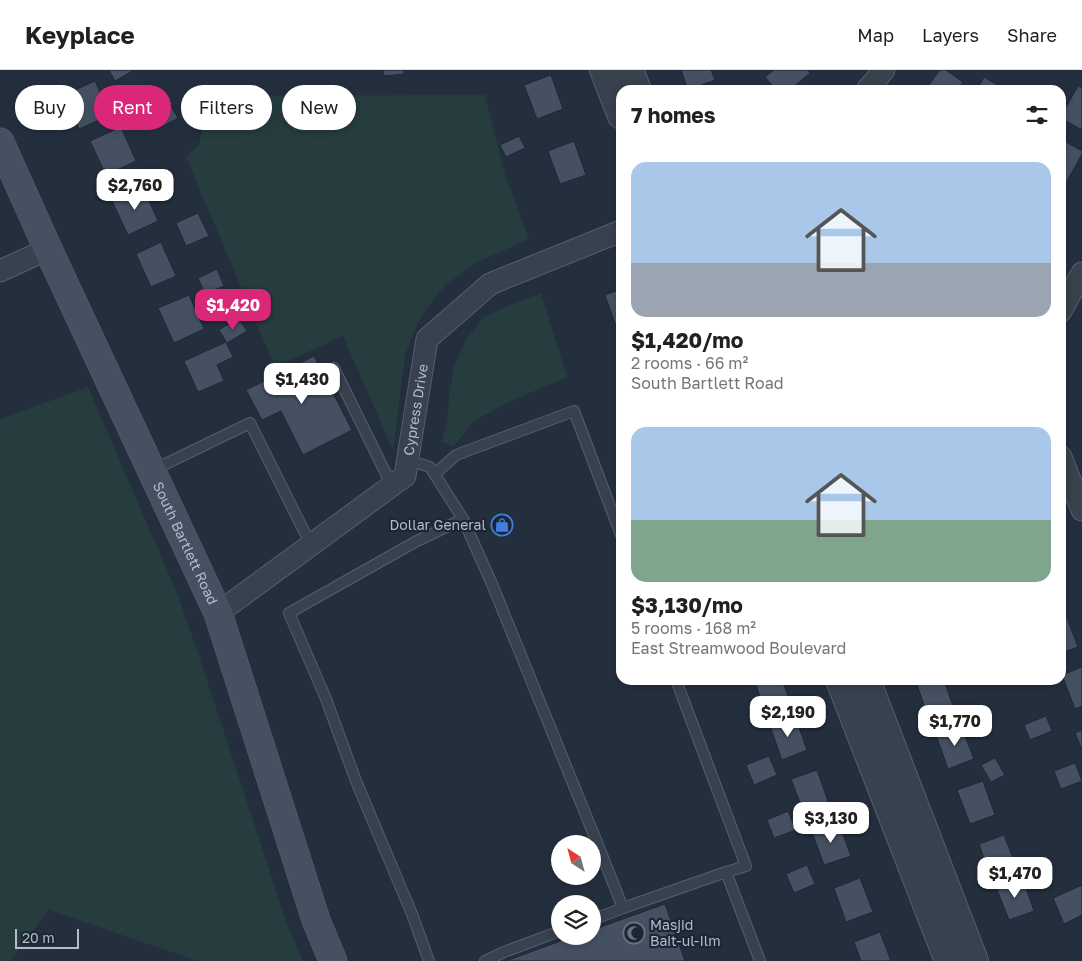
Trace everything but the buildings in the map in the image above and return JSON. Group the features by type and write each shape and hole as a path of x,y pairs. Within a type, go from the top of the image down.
{"main road":[{"name":"South Bartlett Road","path":"0,142 218,613 316,920 332,961"}],"street":[{"path":"603,70 616,103"},
{"path":"630,70 636,85"},
{"path":"872,85 884,70"},
{"name":"Cypress Drive","path":"218,613 405,476 427,338 490,284 616,233"},
{"path":"0,271 48,249"},
{"path":"1066,302 1082,274"},
{"path":"1066,469 1082,510"},
{"path":"842,685 948,961"},
{"path":"869,685 975,961"}],"lane":[{"path":"334,368 392,486"},
{"path":"436,474 456,455 574,411 616,522"},
{"path":"152,470 250,423 311,545"},
{"path":"407,460 430,467 463,519 492,584 623,908"},
{"path":"429,961 412,914 356,781 326,699 289,613 415,542 463,519"},
{"path":"601,917 746,866 678,685"},
{"path":"726,872 760,961"},
{"path":"485,961 551,935"}],"green space":[{"path":"356,95 485,95 506,178 529,239 475,263 445,285 420,318 405,355 393,450 343,336 275,367 186,157 198,146 203,130 272,130 272,96 282,96 282,130 356,130"},
{"path":"541,293 567,377 506,403 473,422 453,447 442,441 447,422 453,370 465,341 483,318"},
{"path":"88,387 177,593 288,927 303,961 198,961 49,910 10,961 0,961 0,419"}],"place":[{"name":"Dollar General","path":"502,525"},
{"name":"Masjid Bait-ul-Ilm","path":"634,933"}]}
